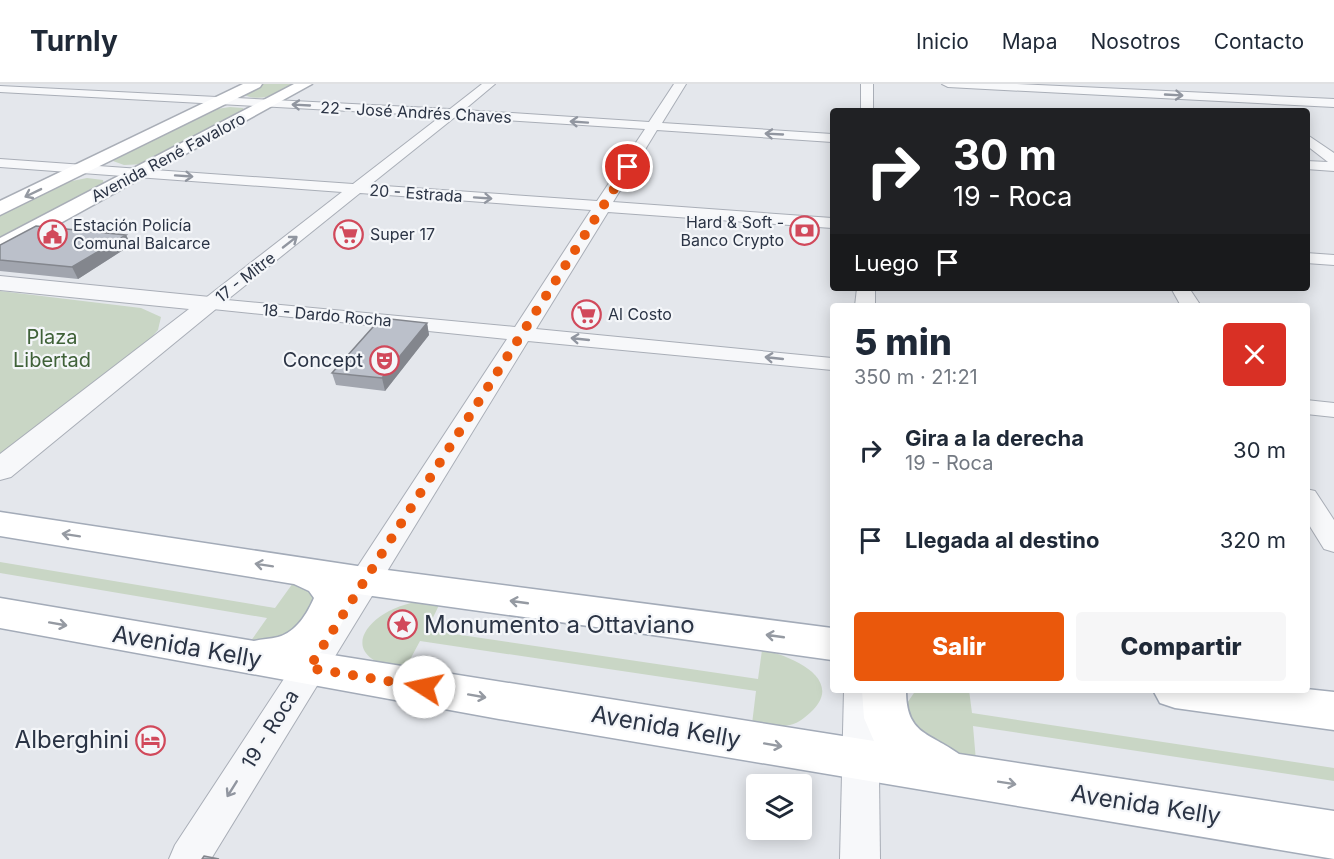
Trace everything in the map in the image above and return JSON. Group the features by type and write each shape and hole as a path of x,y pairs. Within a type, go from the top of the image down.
{"main road":[{"name":"Avenida René Favaloro","path":"0,209 255,84"},
{"name":"Avenida René Favaloro","path":"0,247 305,84"},
{"path":"237,93 235,97 237,100 276,100"},
{"path":"56,182 80,177 105,176 112,180 111,188"},
{"path":"0,524 364,581 830,644"},
{"path":"237,656 276,655 307,642 325,620 334,597 323,581 300,570"},
{"name":"Avenida Kelly","path":"0,613 237,656 861,760 1334,835"},
{"path":"884,693 882,705 890,731 915,753 954,775"},
{"path":"1198,693 1334,711"}],"street":[{"path":"11,103 62,84"},
{"name":"17 - Mitre","path":"0,470 489,84"},
{"name":"19 - Roca","path":"189,859 680,84"},
{"path":"867,84 867,108"},
{"path":"948,84 1058,87 1334,103"},
{"path":"1241,84 1270,108"},
{"path":"1058,87 1069,104"},
{"name":"22 - José Andrés Chaves","path":"0,89 220,101 276,100 830,138"},
{"path":"1310,141 1334,160"},
{"name":"20 - Estrada","path":"0,163 830,223"},
{"path":"1310,165 1334,167"},
{"path":"1310,258 1334,260"},
{"name":"18 - Dardo Rocha","path":"0,283 830,364"},
{"path":"1310,407 1334,410"},
{"path":"1310,503 1334,542"},
{"path":"860,859 861,693"}],"green space":[{"path":"262,84 298,84 265,97 244,95"},
{"path":"243,108 246,112 145,164 124,165 113,161 210,110"},
{"path":"87,178 103,180 104,185 0,241 0,214 62,183"},
{"name":"Plaza Libertad","path":"0,291 141,308 161,317 158,330 149,340 0,455"},
{"path":"0,562 275,608 293,583 321,592 315,632 248,645 267,618 0,573"},
{"path":"423,601 440,603 427,630 758,679 762,650 772,652 785,656 808,669 822,687 821,698 813,710 800,721 785,726 771,726 752,724 756,691 420,641 405,669 382,664 368,655 363,645 364,634 373,623 386,613 403,605"},
{"path":"914,693 969,693 972,713 1334,768 1334,781 973,726 976,761 933,749 903,709"}],"building":[{"path":"36,226 126,235 72,267 0,260 0,245"},
{"name":"Concept","path":"381,318 427,323 382,378 332,373"},
{"path":"204,856 219,859 202,859"}],"place":[{"name":"Hard & Soft - Banco Crypto","path":"805,231"},
{"name":"Estación Policía Comunal Balcarce","path":"52,234"},
{"name":"Super 17","path":"349,234"},
{"name":"Al Costo","path":"587,314"},
{"name":"Concept","path":"384,360"},
{"name":"Monumento a Ottaviano","path":"403,625"},
{"name":"Alberghini","path":"150,740"}],"route":[{"path":"424,687 309,668 628,167"}]}
